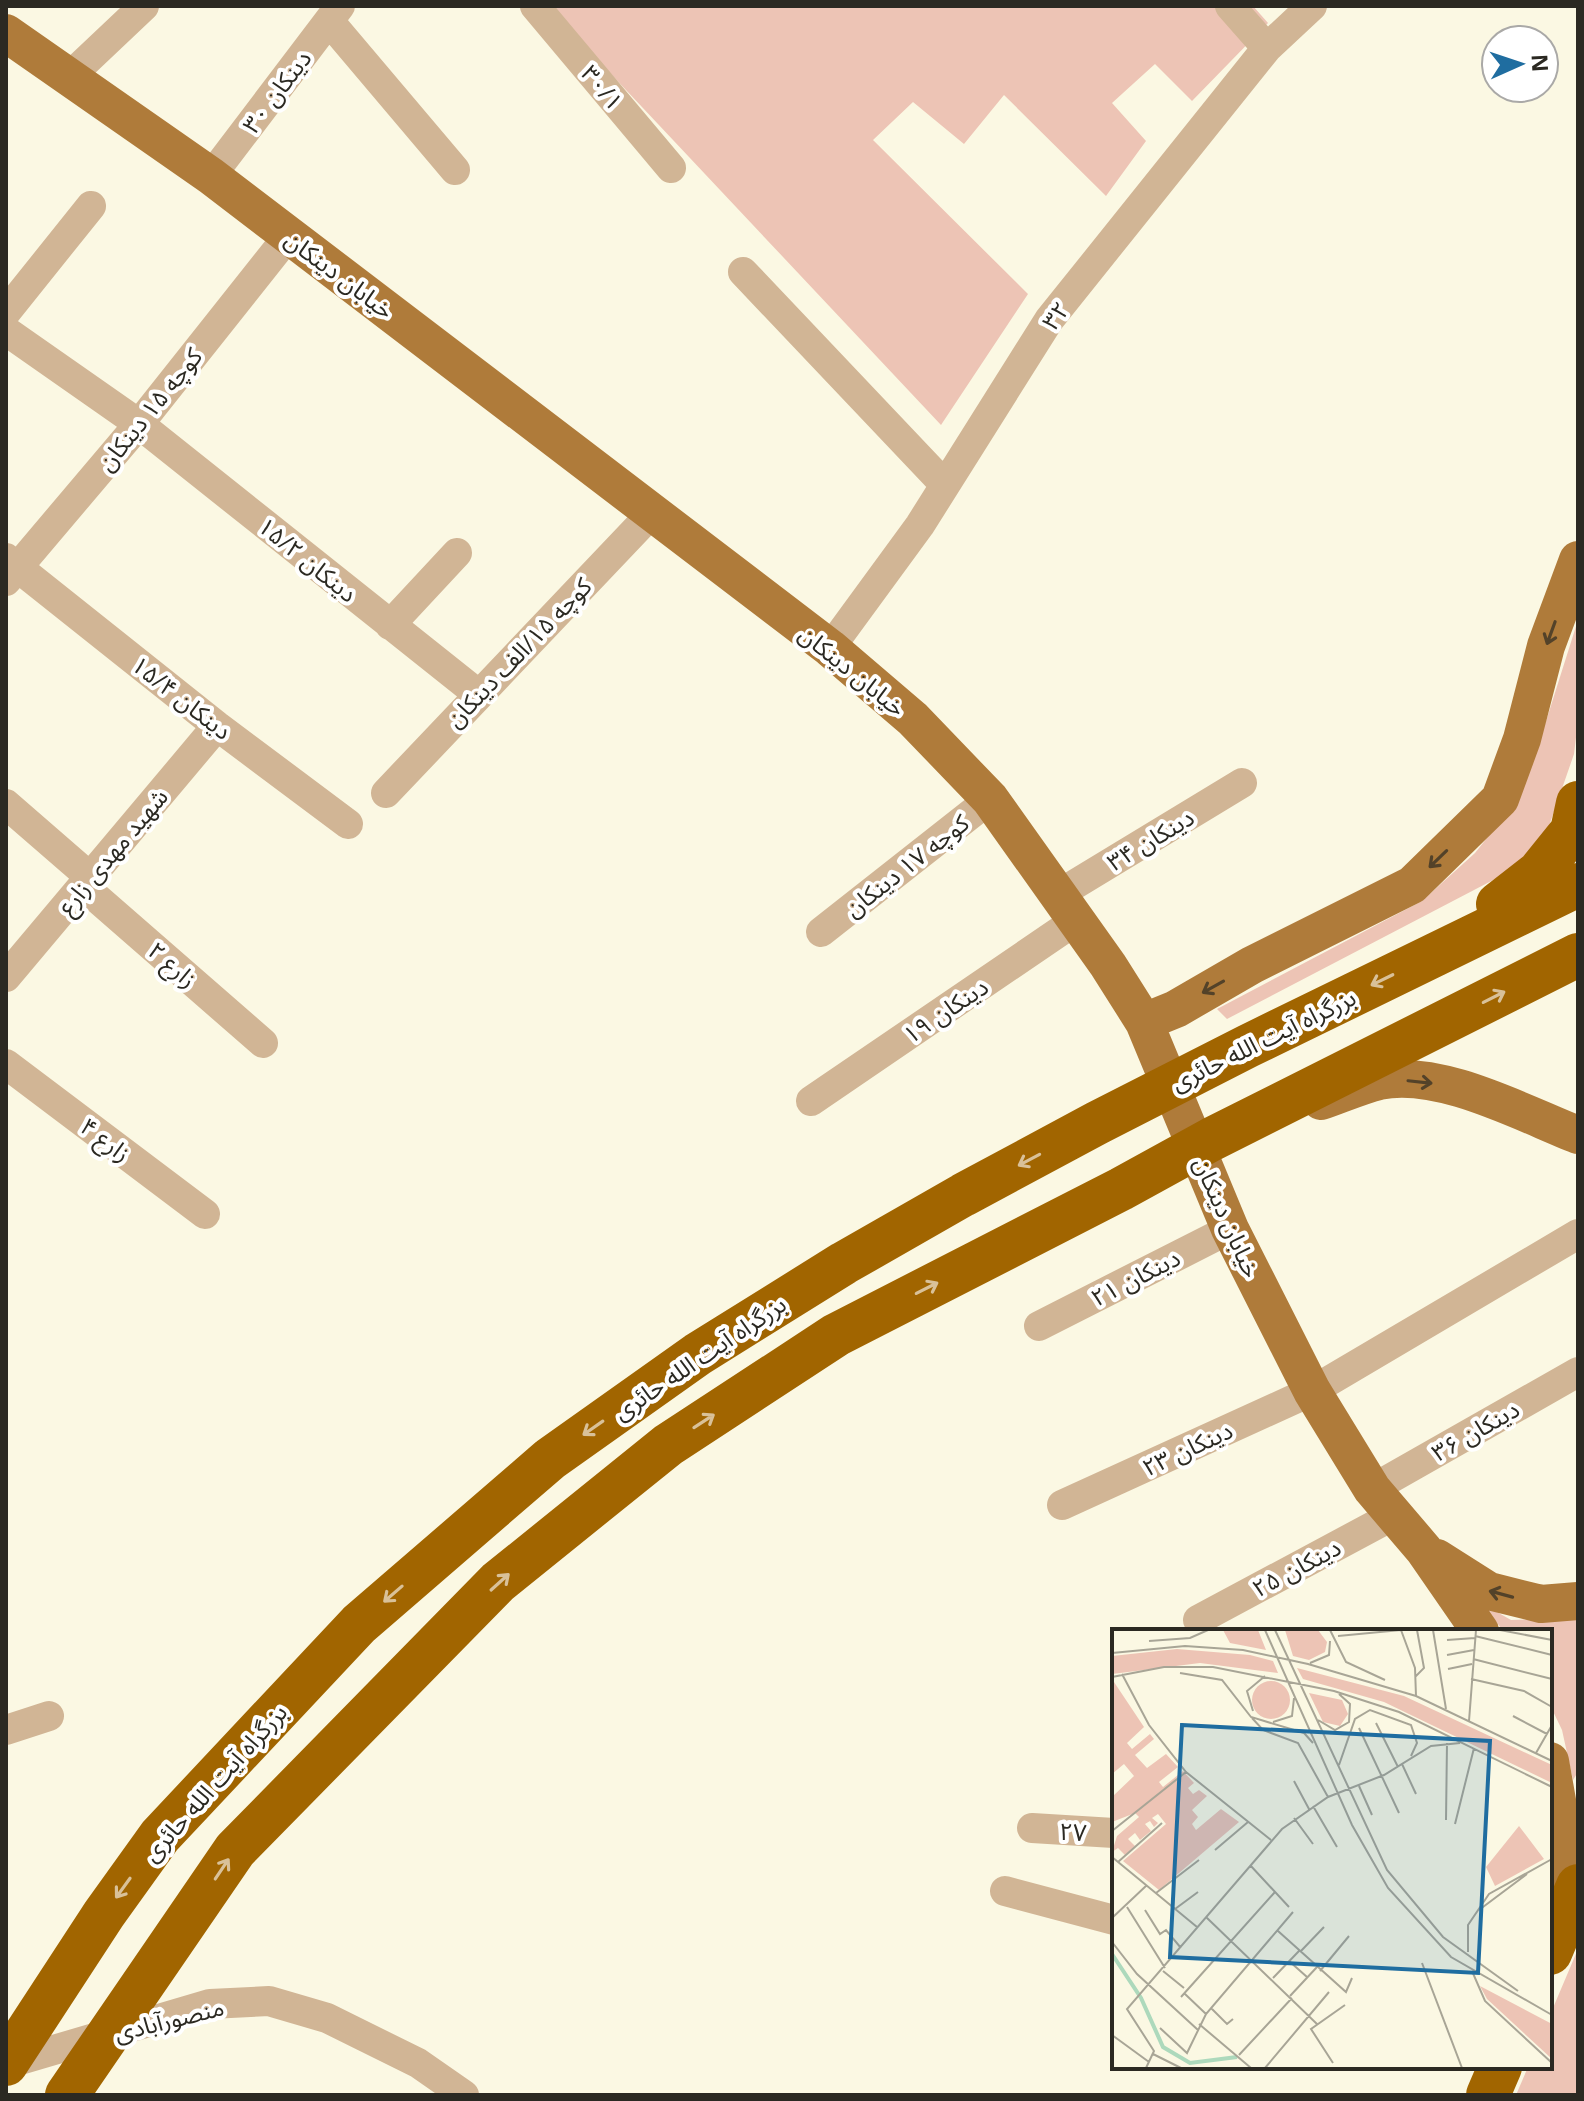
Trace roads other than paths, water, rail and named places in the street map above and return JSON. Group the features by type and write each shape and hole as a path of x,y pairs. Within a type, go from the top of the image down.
{"highway":[{"path":"1423,960 1539,872 1572,831 1578,803"},
{"name":"بزرگراه آیت الله حائری","path":"6,2064 36,2015 160,1836 359,1624 550,1459 698,1354 844,1263 1097,1123 1578,885"},
{"path":"68,2095 235,1850 498,1582 668,1445 836,1335 1212,1139 1578,955"},
{"path":"1554,1942 1578,1886"},
{"path":"1488,2095 1499,2069"}],"main road":[{"name":"خیابان دینکان","path":"6,33 211,176 830,648 913,719 990,799 1068,907 1144,1022 1230,1229 1312,1391 1383,1502 1424,1550"},
{"path":"1144,1022 1176,1009 1252,965 1412,885 1500,799 1522,739 1546,646 1578,560"},
{"path":"1212,1139 1380,1081 1416,1080 1458,1088 1578,1135"},
{"path":"1424,1550 1489,1591 1541,1604 1578,1601"},
{"path":"1424,1550 1479,1629"},
{"path":"1552,1781 1555,1810 1565,1846 1554,1942"}],"street":[{"path":"69,77 144,6"},
{"name":"۳۰/۱","path":"535,6 671,168"},
{"path":"1230,6 1267,48"},
{"name":"۳۲","path":"830,648 920,525 1049,320 1267,48 1312,6"},
{"path":"335,14 455,170"},
{"name":"۳۰ دینکان","path":"211,176 335,14"},
{"path":"6,312 91,206"},
{"name":"کوچه ۱۵ دینکان","path":"10,569 139,424 289,235"},
{"path":"743,272 945,485"},
{"name":"۱۵/۲ دینکان","path":"6,331 139,424 478,694"},
{"name":"کوچه ۱۵/الف دینکان","path":"386,793 652,513"},
{"path":"390,625 457,553"},
{"name":"۱۵/۴ دینکان","path":"10,569 348,824"},
{"name":"شهید مهدی زارع","path":"6,977 217,726"},
{"name":"۳۴ دینکان","path":"1068,907 1242,783"},
{"name":"کوچه ۱۷ دینکان","path":"821,932 990,799"},
{"name":"۲ زارع","path":"10,815 263,1043"},
{"name":"۱۹ دینکان","path":"811,1101 1068,907"},
{"name":"۴ زارع","path":"6,1064 205,1214"},
{"name":"۲۱ دینکان","path":"1039,1326 1230,1229"},
{"name":"۲۳ دینکان","path":"1062,1505 1312,1391 1578,1234"},
{"name":"۳۶ دینکان","path":"1383,1502 1578,1372"},
{"name":"۲۵ دینکان","path":"1198,1620 1383,1502"},
{"path":"6,1730 49,1716"},
{"name":"۲۷","path":"1032,1828 1112,1833"},
{"path":"1005,1891 1112,1919"},
{"name":"منصورآبادی","path":"6,2064 210,2004 269,2001 327,2018 418,2063 464,2095"},
{"path":"418,2063 435,2095"}]}
